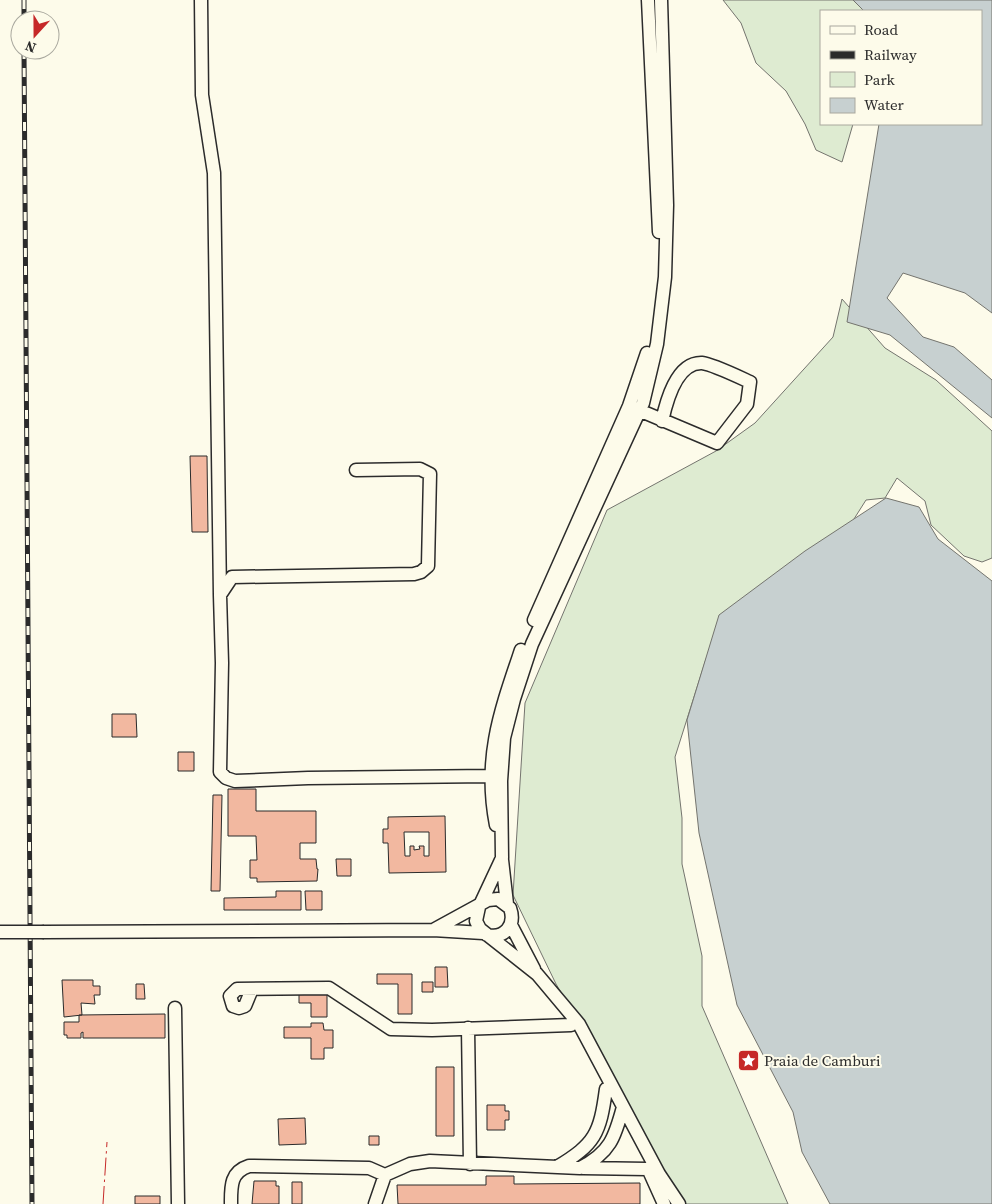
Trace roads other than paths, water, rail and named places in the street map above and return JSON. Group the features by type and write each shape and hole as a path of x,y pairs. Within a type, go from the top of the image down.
{"street":[{"path":"201,0 202,95 214,173 222,663 220,772 226,778 235,781 308,778 490,776"},
{"path":"648,0 660,275 652,341 634,408 532,644 514,699 504,738 501,781 502,858 479,906 476,921 485,934 537,974 579,1024 664,1204"},
{"path":"0,932 433,930 498,936 504,934 511,925 512,914 506,904 502,858 490,776 495,735 523,645 634,408 644,402 657,344 665,277 667,205 662,0"},
{"path":"634,408 662,421 717,443 747,404 750,382 701,363 688,367 680,374 666,403 662,421"},
{"path":"220,595 232,578 414,574 426,570 428,566 430,474 420,469 356,470"},
{"path":"433,930 493,899 506,904"},
{"path":"511,925 537,974 571,1025 606,1089 678,1204"},
{"path":"252,988 329,988 391,1029 571,1025"},
{"path":"175,1008 178,1204"},
{"path":"468,1028 470,1164"},
{"path":"556,1168 580,1154 594,1136 602,1118 606,1089"},
{"path":"580,1168 595,1161 610,1146 622,1112"},
{"path":"375,1204 385,1175 410,1164 430,1161 556,1168 647,1168"},
{"path":"231,1204 232,1179 239,1170 249,1166 369,1168 385,1175"}],"water":[{"path":"853,0 992,0 992,313 965,293 903,273 887,298 923,337 954,347 992,380 992,418 890,335 847,322 879,125 982,125 982,10 863,10"},
{"path":"886,498 919,507 938,539 992,581 992,1204 830,1204 802,1152 793,1112 737,1005 699,833 687,720 719,615 805,551"}],"railway":[{"path":"24,0 24,10"},
{"path":"24,60 32,1204"}],"place":[{"name":"Praia de Camburi","path":"748,1060"}]}
